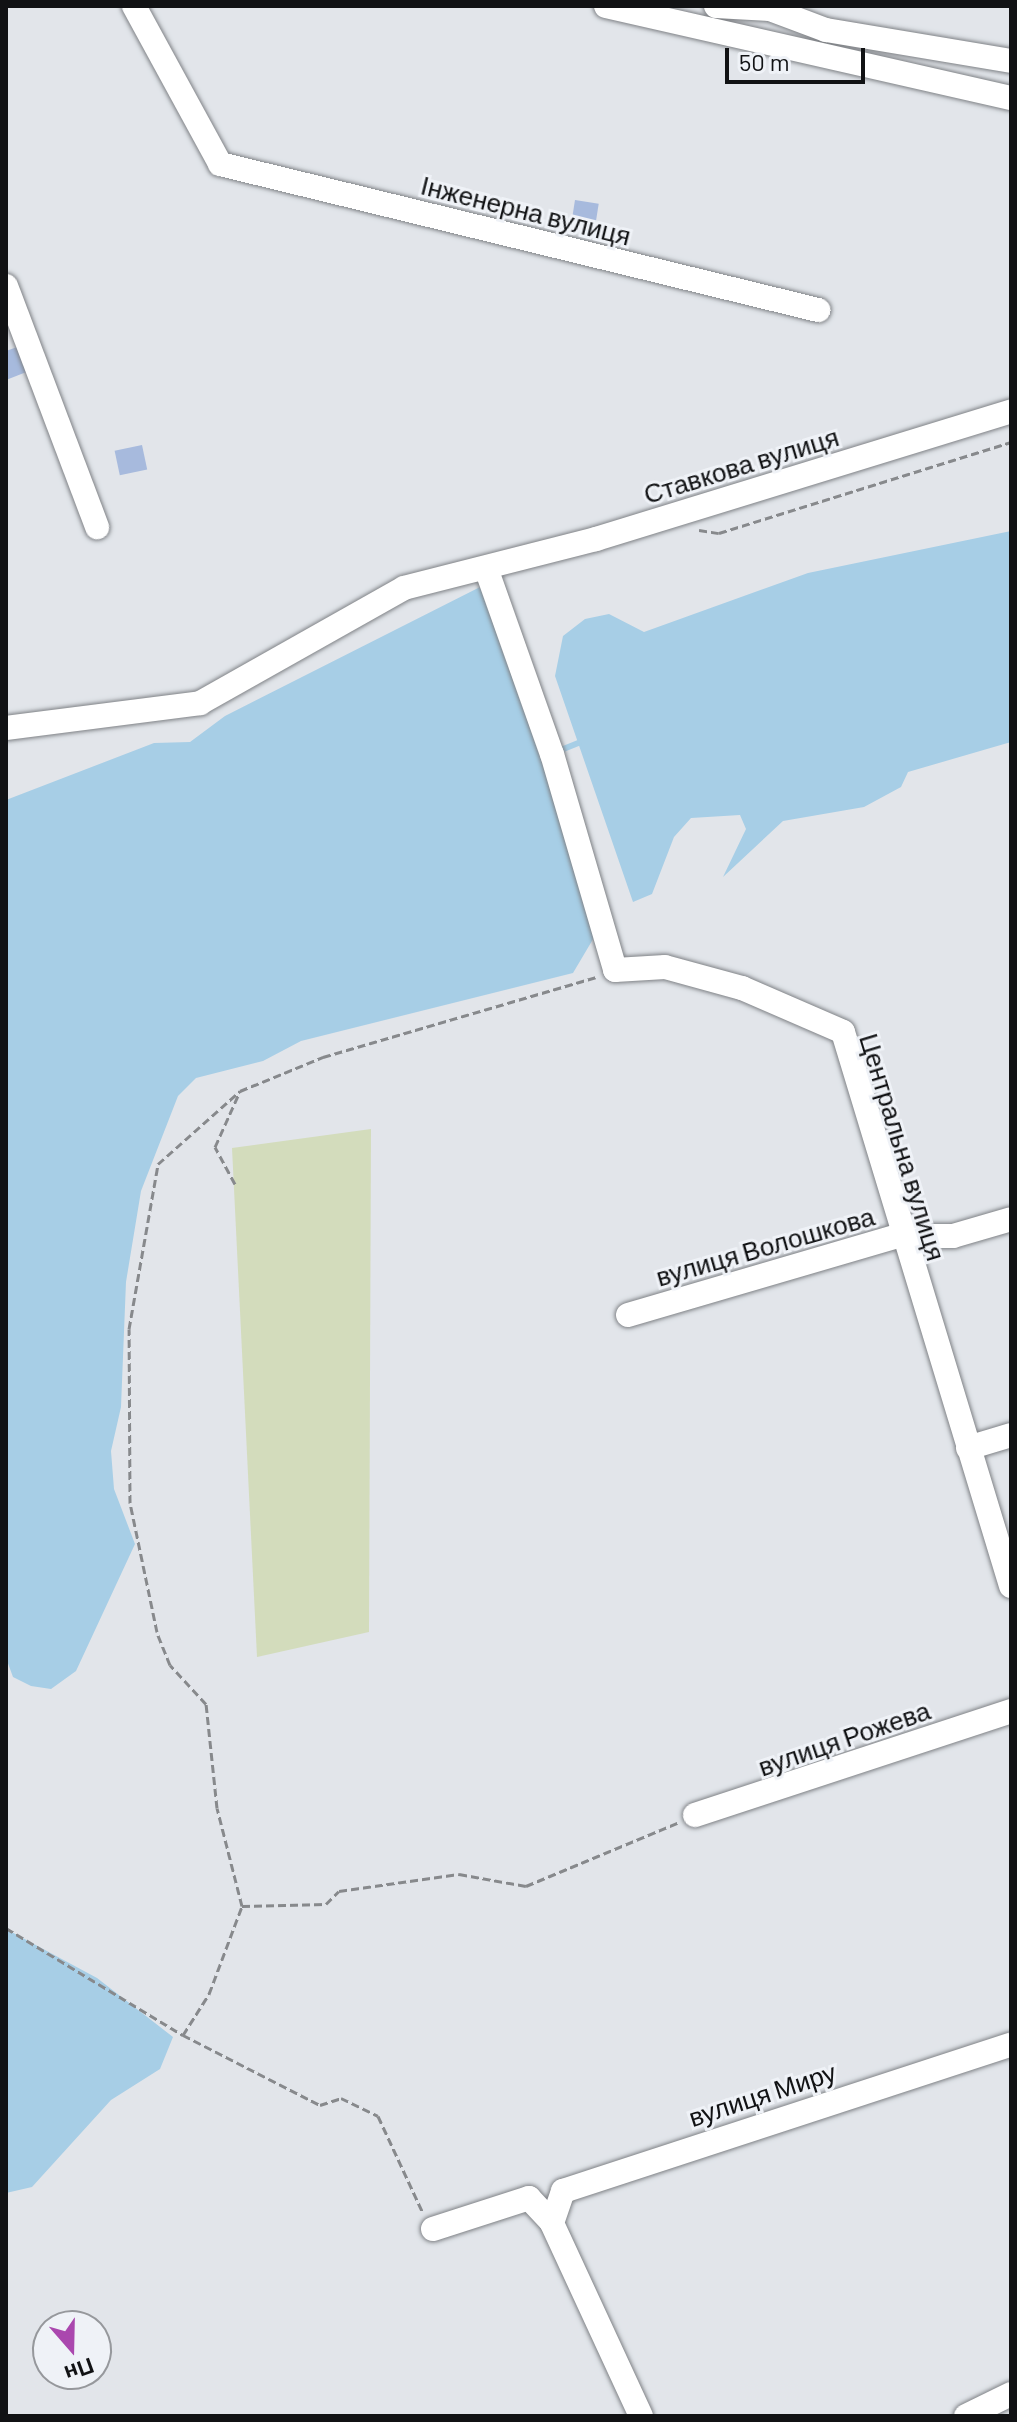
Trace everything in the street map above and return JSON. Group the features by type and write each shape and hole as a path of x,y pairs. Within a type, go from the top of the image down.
{"street":[{"name":"Інженерна вулиця","path":"134,6 220,164 818,310"},
{"path":"606,6 1011,98"},
{"path":"716,6 771,8 892,44 1011,61"},
{"path":"750,40 771,8"},
{"path":"6,286 12,316 97,527"},
{"name":"Ставкова вулиця","path":"6,728 200,703 404,588 486,568 1011,411"},
{"path":"486,568 552,754 615,970"},
{"name":"Центральна вулиця","path":"615,970 665,967 726,984 843,1032 899,1236 1011,1586"},
{"name":"вулиця Волошкова","path":"628,1315 899,1236 953,1236 1011,1219"},
{"path":"968,1448 1011,1435"},
{"name":"вулиця Рожева","path":"695,1815 1011,1711"},
{"name":"вулиця Миру","path":"552,2223 563,2191 596,2176 1011,2045"},
{"path":"433,2229 529,2198 552,2223 641,2416"},
{"path":"966,2416 1011,2394"}],"path":[{"path":"692,529 719,533 1011,442"},
{"path":"183,2035 209,1994 242,1906 217,1808 206,1704 170,1665 157,1632 133,1517 129,1329 158,1164 240,1091 323,1057 530,1001 615,970"},
{"path":"235,1184 215,1147 240,1091"},
{"path":"242,1906 326,1904 339,1891 459,1874 526,1886 695,1815"},
{"path":"6,1928 183,2035 320,2105 341,2098 378,2116 433,2229"}],"green space":[{"path":"371,1129 369,1632 257,1657 232,1148"}],"water":[{"path":"1011,531 1011,742 908,772 901,787 864,807 783,821 723,877 746,829 740,815 691,818 674,837 652,894 633,902 555,676 563,636 585,619 609,614 644,632 808,573"},
{"path":"486,584 602,924 573,973 301,1041 263,1061 196,1078 178,1096 141,1191 126,1282 121,1407 111,1451 114,1489 135,1544 76,1671 51,1689 31,1686 13,1677 6,1658 6,800 154,743 190,742 225,716"},
{"path":"6,1929 97,1978 173,2037 160,2069 111,2100 32,2187 6,2193"}],"building":[{"path":"575,200 599,204 594,232 570,229"},
{"path":"20,346 29,371 6,380 6,351"},
{"path":"142,445 147,469 120,475 115,451"}],"waterway":[{"path":"556,752 578,743"}]}
